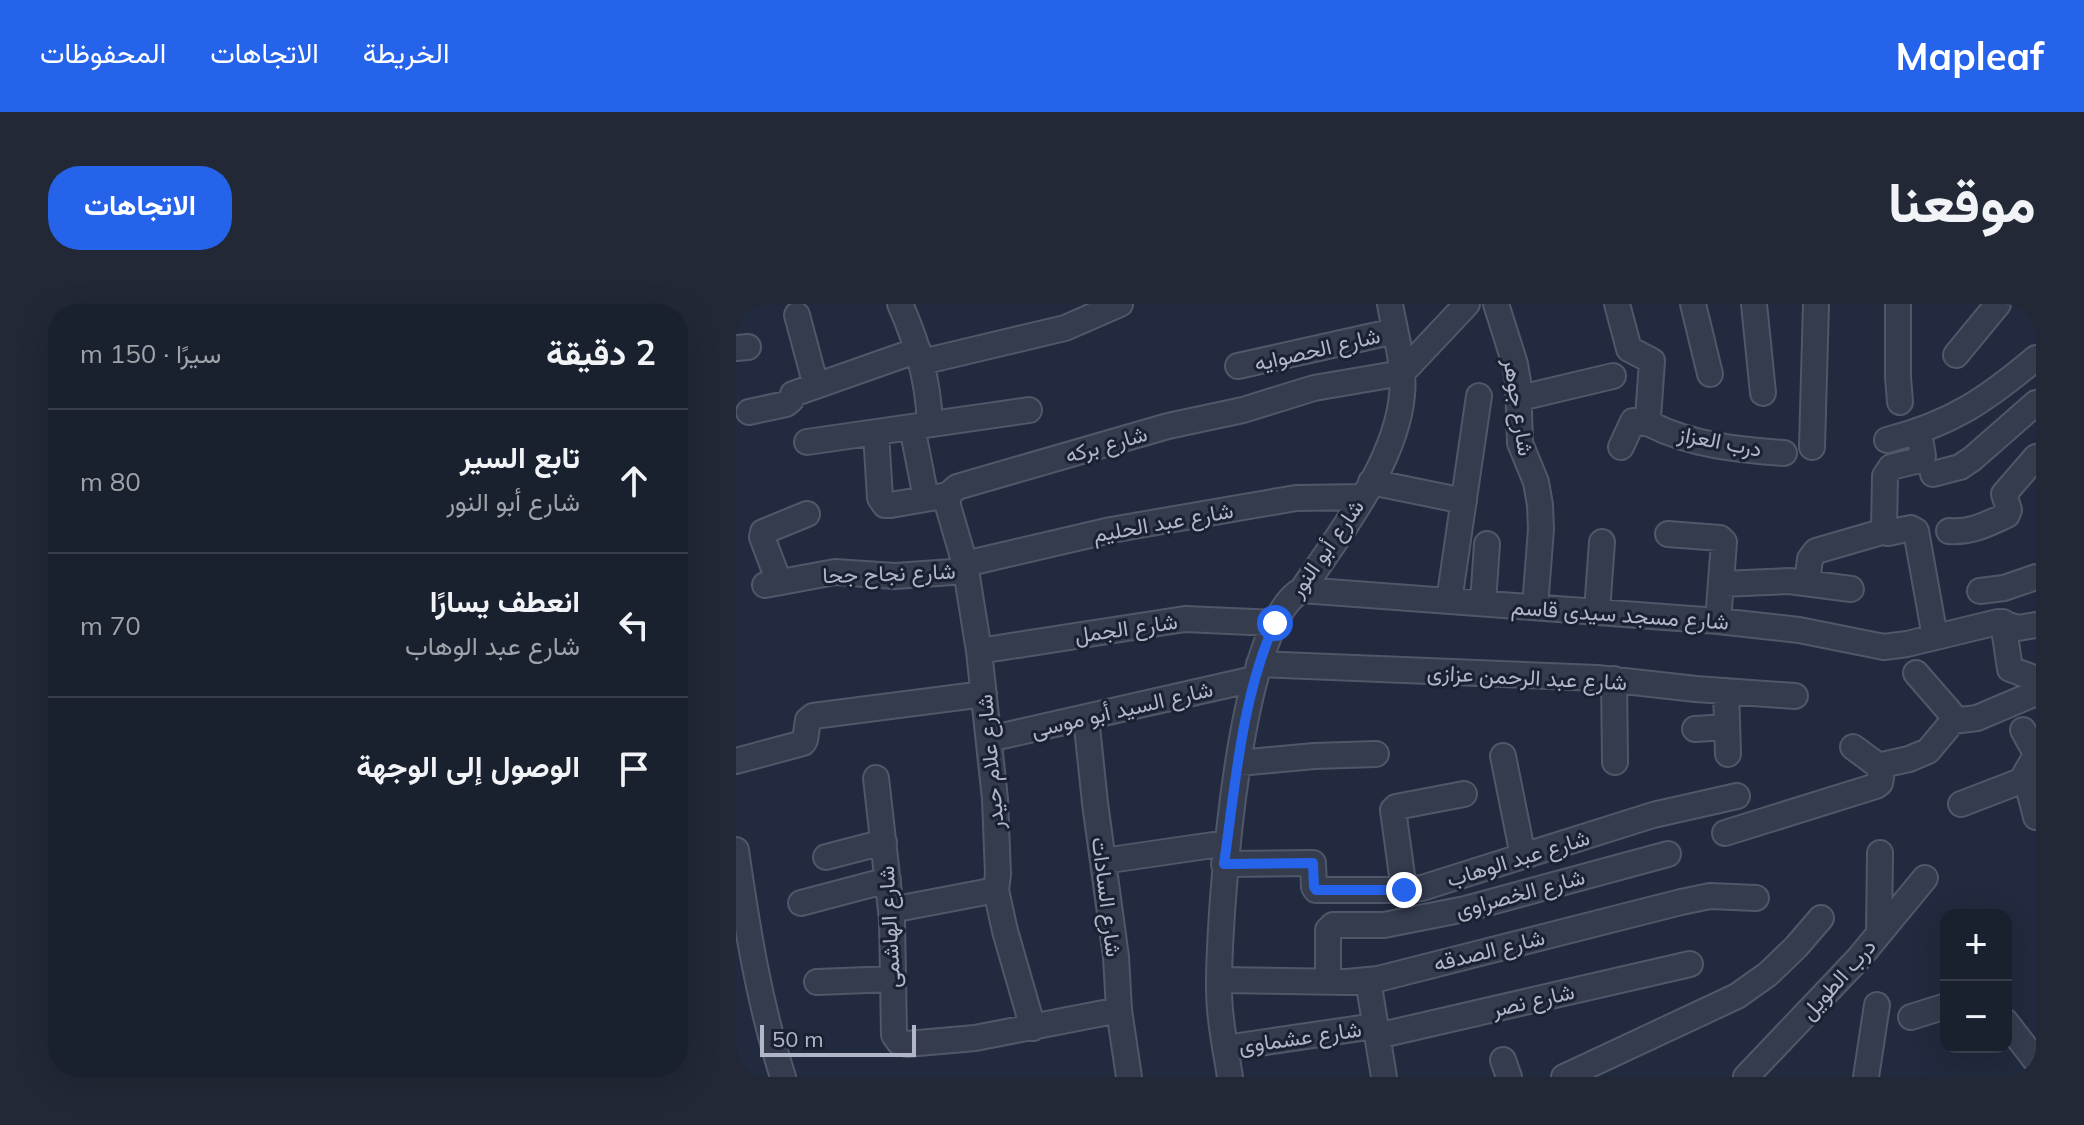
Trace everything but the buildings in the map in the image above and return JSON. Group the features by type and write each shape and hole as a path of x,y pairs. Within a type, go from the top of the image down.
{"street":[{"name":"شارع علام حيدر","path":"900,304 927,383 921,426 937,496 948,506 965,567 979,651 995,799 996,890 1033,1028"},
{"path":"749,412 786,404 793,394 920,356 1065,328 1120,304"},
{"name":"شارع أبو النور","path":"1230,1077 1219,1006 1226,854 1239,763 1257,672 1279,613 1293,594 1302,590 1381,466 1398,418 1402,395 1402,373 1390,304"},
{"path":"1402,373 1467,304"},
{"name":"شارع جوهر","path":"1496,304 1515,364 1520,398 1520,443 1536,482 1540,505 1535,607"},
{"name":"درب العزاز","path":"1617,304 1629,349 1652,361 1650,424 1717,445 1784,453"},
{"path":"1693,304 1710,374"},
{"path":"1754,304 1763,393"},
{"path":"1812,447 1816,304"},
{"path":"1898,304 1900,402"},
{"path":"1956,355 1985,308"},
{"path":"797,315 816,386"},
{"name":"شارع الحصوايه","path":"1238,366 1395,331"},
{"path":"1887,440 1919,432 1962,413 2003,386 2036,358"},
{"name":"شارع بركه","path":"876,433 880,498 883,503 891,505 937,496 957,487 1168,426 1243,410 1314,388 1402,373"},
{"path":"1520,398 1613,376"},
{"path":"1449,601 1479,396"},
{"path":"1933,474 1947,472 1972,459 2036,403"},
{"path":"807,442 1029,410"},
{"path":"1621,447 1633,421 1650,424"},
{"path":"1885,531 1885,476 1891,467 1920,460 1923,456 1919,432"},
{"path":"1949,531 1978,528 2007,515 2009,510 2004,494 2036,457"},
{"name":"شارع عبد الحليم","path":"965,567 1111,530 1296,498 1367,490 1464,501"},
{"name":"شارع نجاح جحا","path":"807,514 763,532 772,584 835,572 895,576 965,567"},
{"path":"1807,582 1810,559 1816,551 1885,531 1890,533 1911,528 1916,531 1935,637"},
{"path":"1668,534 1722,540 1725,547 1718,621"},
{"path":"1597,611 1602,542"},
{"path":"1483,603 1487,544"},
{"path":"1980,591 2004,588 2036,577"},
{"path":"1721,584 1807,582 1851,589"},
{"name":"شارع مسجد سيدى قاسم","path":"1302,590 1718,621 1799,630 1884,647 2003,622 2018,628 2036,625"},
{"name":"شارع الجمل","path":"979,651 1185,619 1275,623"},
{"path":"2003,622 2010,669 2034,678 2036,682"},
{"name":"شارع عبد الرحمن عزازى","path":"1257,672 1555,688 1614,679 1795,696"},
{"name":"شارع السيد أبو موسى","path":"989,739 1257,672"},
{"path":"1916,673 1931,704 1956,719 1970,721 2036,693"},
{"path":"1614,679 1615,762"},
{"path":"1726,691 1728,754"},
{"path":"736,761 803,743 808,720 813,716 984,694"},
{"name":"شارع السادات","path":"1086,717 1129,1077"},
{"path":"1880,767 1928,751 1956,719"},
{"path":"1695,729 1727,727"},
{"path":"2023,730 2034,750 2035,811"},
{"path":"1725,833 1876,786 1880,783 1880,767 1853,747"},
{"path":"1239,763 1376,754"},
{"path":"1503,756 1523,856"},
{"path":"1961,804 2032,764"},
{"name":"شارع الهاشمى","path":"876,778 891,910 896,1039 902,1044 975,1038 1119,1010"},
{"path":"1404,890 1393,810 1464,794"},
{"name":"شارع عبد الوهاب","path":"1226,854 1313,863 1316,890 1422,888 1653,815 1737,796"},
{"path":"826,857 884,842"},
{"path":"736,850 749,942 783,1077"},
{"path":"1879,933 1880,853"},
{"path":"1103,861 1226,854"},
{"name":"شارع الخصراوى","path":"1328,981 1328,930 1333,925 1384,925 1465,909 1668,854"},
{"name":"درب الطويل","path":"1746,1077 1859,958 1925,878"},
{"path":"801,903 888,880"},
{"path":"891,910 996,890"},
{"name":"شارع الصدقه","path":"1219,980 1368,980 1681,902 1710,896 1756,898"},
{"path":"1564,1077 1737,996 1768,974 1821,918"},
{"name":"شارع نصر","path":"1376,1031 1690,964"},
{"path":"817,982 893,979"},
{"path":"1368,980 1384,1077"},
{"path":"1866,1077 1877,1005"},
{"path":"1911,1017 1940,1008"},
{"path":"2012,1030 2036,1061"},
{"name":"شارع عشماوى","path":"1225,1048 1376,1031"}],"route":[{"path":"1275,623 1254,679 1246,716 1224,864 1313,863 1316,890 1404,890"}]}
